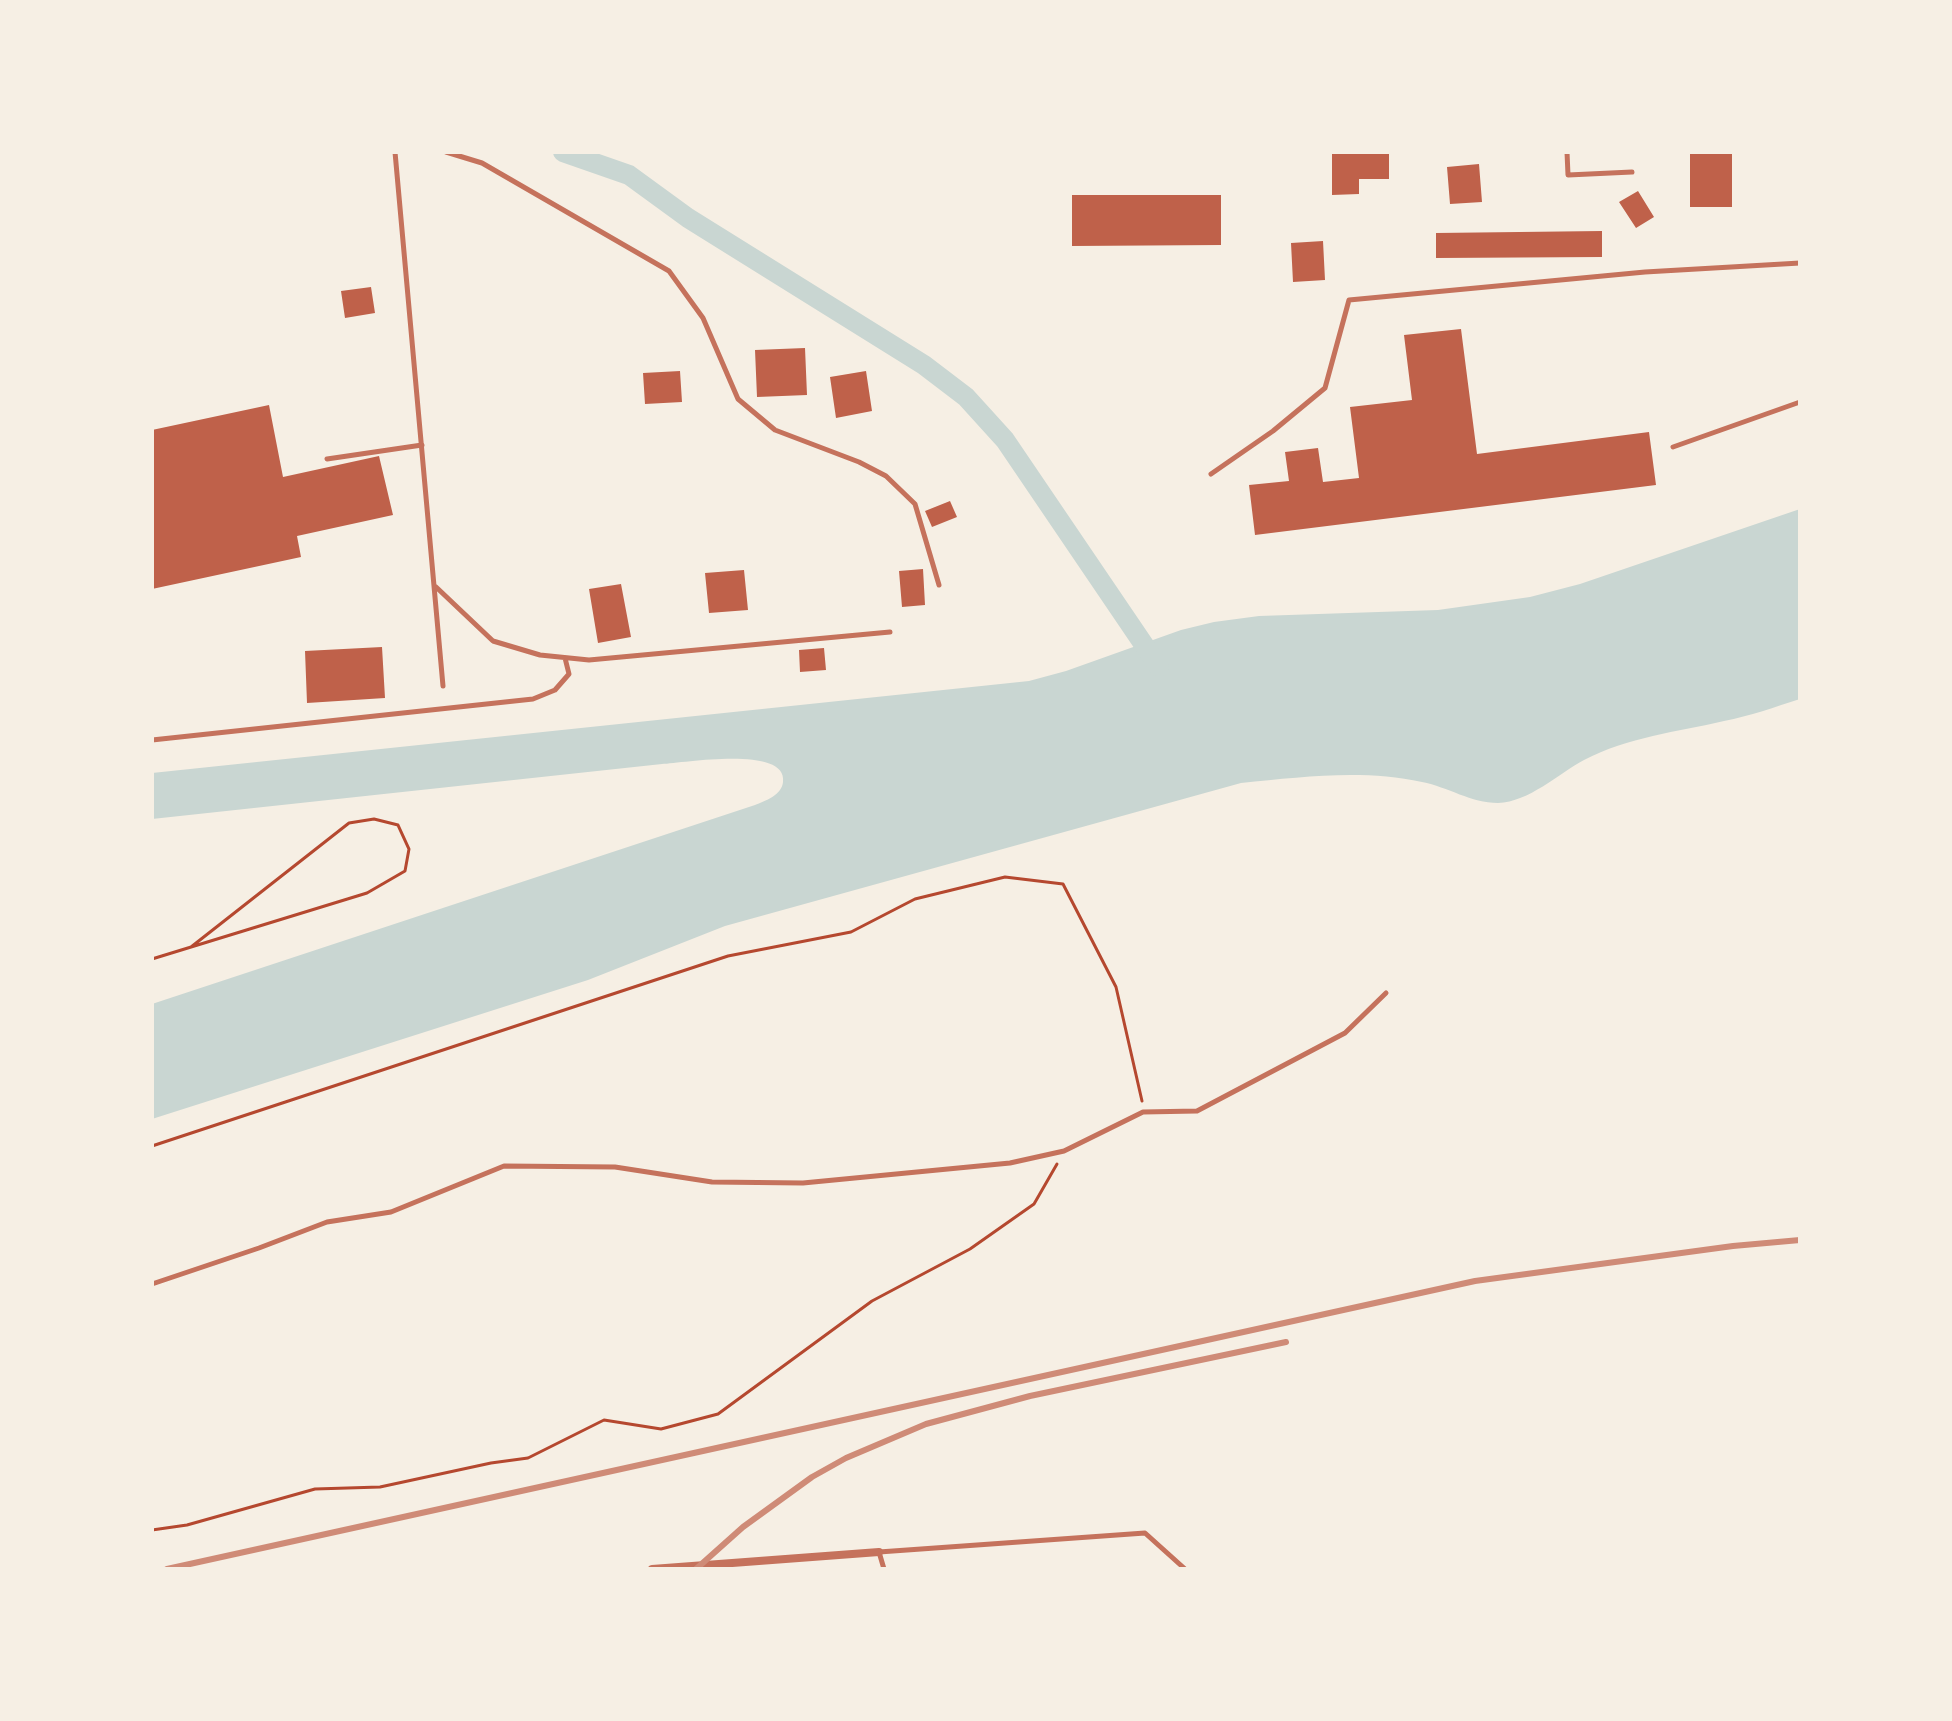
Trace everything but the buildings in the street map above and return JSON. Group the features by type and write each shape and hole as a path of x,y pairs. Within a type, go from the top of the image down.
{"street":[{"path":"652,1569 879,1552"}],"lane":[{"path":"395,152 443,686"},
{"path":"446,152 482,163 669,271 703,318 738,399 775,430 859,462 886,476 915,504 939,585"},
{"path":"1567,152 1568,175 1632,172"},
{"path":"1211,474 1273,431 1325,388 1349,300 1645,272 1800,263"},
{"path":"1673,447 1800,402"},
{"path":"327,459 422,445"},
{"path":"436,587 493,641 540,655 565,658 589,660 890,632"},
{"path":"152,740 533,699 555,690 569,674 565,658"},
{"path":"152,1284 327,1222 391,1212 504,1166 615,1167 712,1182 803,1183 1010,1163 1064,1151 1143,1112 1197,1111 1345,1033 1386,993"},
{"path":"884,1569 879,1552 1145,1533 1185,1569"}],"path":[{"path":"152,959 367,893 405,871 409,849 398,825 374,819 349,823 191,947"},
{"path":"152,1146 715,960 851,932 915,899 1005,877 1063,884 1116,987 1142,1090 1143,1112"},
{"path":"152,1530 187,1525 315,1489 380,1487 528,1458 604,1420 661,1429 718,1414 872,1301 970,1249 1034,1204 1064,1151"}],"shaded area":[{"path":"1800,509 1800,699 1743,717 1618,746 1584,760 1532,793 1498,803 1469,798 1422,782 1377,776 1332,775 1241,783 725,926 588,980 152,1119 152,1004 755,805 776,794 783,782 780,771 769,763 711,760 152,819 152,773 1029,681 1181,630 1214,622 1259,616 1438,610 1530,597 1580,584"}],"waterway":[{"path":"563,152 629,175 688,218 924,365 966,397 1005,440 1159,667"}],"railway":[{"path":"167,1569 1475,1281 1733,1246 1800,1240"},
{"path":"696,1569 743,1527 812,1477 846,1458 926,1424 1030,1396 1286,1342"}]}
